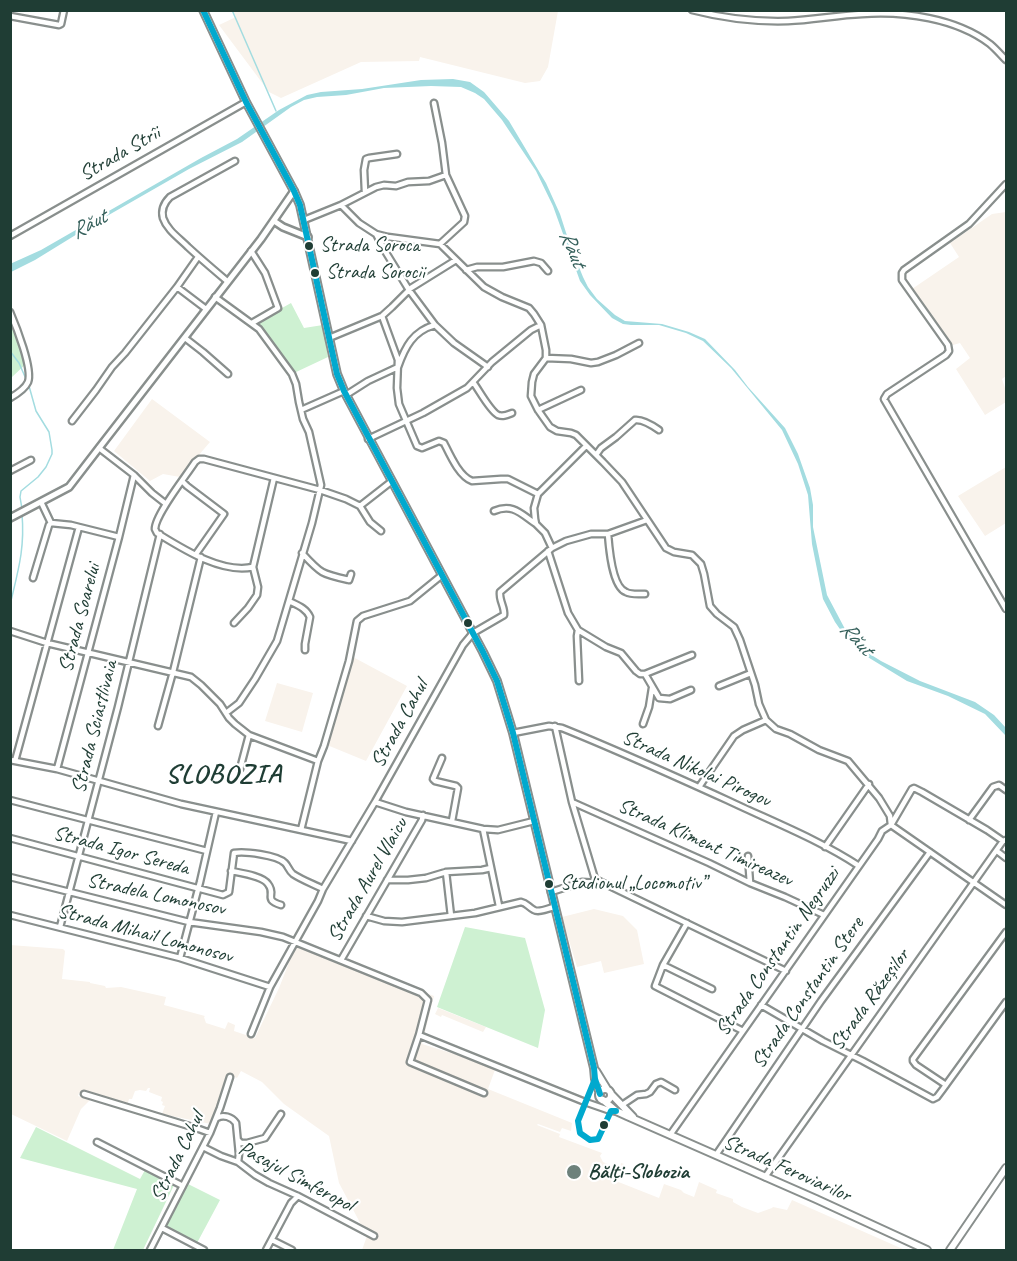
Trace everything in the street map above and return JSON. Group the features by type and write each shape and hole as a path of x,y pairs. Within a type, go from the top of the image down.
{"main road":[{"path":"202,10 256,122 294,190 304,220 329,338 345,393 497,681 513,733 594,1068 597,1089 602,1097 619,1108"},
{"path":"594,1068 619,1108"},
{"path":"602,1097 602,1090 609,1091"},
{"path":"602,1097 609,1099 609,1091"},
{"name":"Strada Feroviarilor","path":"619,1108 633,1118 927,1251"},
{"path":"950,1251 1006,1168"}],"street":[{"path":"10,16 59,25 64,10"},
{"path":"692,10 753,20 788,21 863,13 928,18 968,31 990,44 1006,60"},
{"name":"Strada Strîi","path":"10,236 246,102"},
{"path":"434,103 446,175 465,219 440,244"},
{"path":"365,192 366,159 397,154"},
{"path":"227,281 172,232 163,215 164,205 170,197 235,161"},
{"path":"304,220 341,206 381,185 396,186 408,182 429,181 446,175"},
{"path":"1006,184 969,224 902,273 902,280 948,345 949,351 887,394 884,399 1006,609"},
{"path":"10,518 65,490 74,483 274,221 294,190"},
{"path":"341,206 359,223 376,234 440,244 484,287 529,308 541,325 546,350 546,358 534,374 532,382 531,396 538,410 550,427 576,435 622,482 666,549 692,555 699,562 704,574 710,606 734,627 766,720 776,729 848,761 879,798 891,819 891,825 1006,905"},
{"path":"274,221 308,237"},
{"path":"376,234 409,290 435,325 454,343 488,367"},
{"path":"251,251 265,273 278,309 252,323"},
{"path":"72,421 198,257"},
{"path":"329,338 382,316 409,290 456,260"},
{"path":"466,270 477,267 503,267 534,261 541,263 548,271"},
{"path":"177,286 206,309"},
{"path":"215,297 252,323 262,333 294,379 321,482 277,641 251,686 235,707 226,713"},
{"path":"10,312 29,375 27,384 10,398"},
{"path":"382,316 397,354 398,367"},
{"path":"435,325 422,329 415,335 402,357 396,376 399,404 417,446 422,448 439,441 444,443 458,467 469,480 505,479 538,494"},
{"path":"368,439 445,401 473,382 531,330 541,325"},
{"path":"185,338 228,374"},
{"path":"546,358 598,362 639,343"},
{"path":"301,410 345,393 398,367"},
{"path":"473,382 494,412 506,416 512,413"},
{"path":"538,410 582,390"},
{"path":"596,455 601,448 636,420 643,421 659,430"},
{"path":"536,524 534,508 538,494 586,446"},
{"path":"99,448 166,504 195,462 201,458 346,499 360,506 370,522 381,531"},
{"path":"10,471 32,460"},
{"name":"Strada Soarelui","path":"57,769 134,475"},
{"path":"234,623 248,609 257,595 258,587 253,567 274,478"},
{"path":"182,481 224,514 196,554"},
{"path":"360,506 392,481"},
{"path":"41,502 51,523"},
{"name":"Strada Sciastlivaia","path":"60,927 160,534 155,530 154,525 166,504"},
{"path":"494,511 506,507 512,508 543,530 568,613 578,630 621,653 640,674 692,655"},
{"name":"Strada Cahul","path":"251,1034 270,987 323,889 375,802 463,645 473,633 504,615 500,592 550,550 566,541 596,533 608,534 647,520"},
{"path":"51,523 119,537"},
{"path":"33,578 51,523"},
{"path":"79,527 13,760 57,769 181,804 352,841"},
{"path":"160,534 201,557 241,569 253,567"},
{"path":"608,534 618,585 625,592 645,594"},
{"path":"302,553 314,567 327,575 349,580 351,574"},
{"path":"158,726 201,557"},
{"path":"301,830 318,761 350,661 357,621 363,616 410,601 442,574"},
{"path":"289,602 304,609 310,617 306,650"},
{"path":"578,630 579,681"},
{"path":"12,632 47,643 173,672 194,679 220,704 235,724 249,735 318,761"},
{"path":"645,674 659,699 670,699 691,690"},
{"path":"719,686 751,674"},
{"path":"644,724 652,688"},
{"path":"699,788 734,736 766,720"},
{"path":"555,726 572,802 594,878 786,971"},
{"name":"Strada Nikolai Pirogov","path":"513,733 555,726 578,734 825,847 859,866"},
{"path":"240,770 249,735"},
{"path":"442,758 433,779 458,788 452,821"},
{"path":"825,847 869,784"},
{"path":"1005,841 969,820 993,787 999,785 1006,790"},
{"name":"Strada Constantin Negruzzi","path":"670,1135 879,839 882,831 891,825 913,788 969,820"},
{"path":"10,800 207,851"},
{"path":"375,802 406,812 483,829 498,830 534,821"},
{"name":"Strada Kliment Timireazev","path":"572,802 824,915"},
{"path":"180,958 216,812"},
{"name":"Strada Aurel Vlaicu","path":"341,960 423,815"},
{"path":"483,829 499,906"},
{"name":"Strada Igor Sereda","path":"10,838 223,895 229,892 231,871"},
{"name":"Strada Răzeșilor","path":"765,1177 1005,841"},
{"path":"997,851 1006,858"},
{"name":"Strada Constantin Stere","path":"716,1155 802,1029 930,852"},
{"path":"281,905 271,902 270,889 266,881 231,871 234,853 270,856 283,861 294,874 323,889"},
{"path":"748,856 750,883"},
{"path":"387,880 426,878 446,872 491,868"},
{"path":"446,872 451,916"},
{"name":"Stradela Lomonosov","path":"10,877 189,922 271,934 295,941"},
{"path":"551,892 582,882 601,883"},
{"path":"366,916 392,922 475,913 521,902 538,911 555,907"},
{"name":"Strada Mihail Lomonosov","path":"10,915 180,958 270,987"},
{"path":"687,923 663,965 655,987 743,1031"},
{"path":"946,1085 914,1064 914,1059 1006,932"},
{"name":"Strada Aurel Vlaicu","path":"295,941 421,993 428,1000 419,1035"},
{"path":"663,965 712,989"},
{"path":"761,1005 934,1099 1006,1002"},
{"path":"484,1093 410,1062 419,1035 611,1111 637,1095 650,1092 656,1084 661,1082 675,1090"},
{"name":"Strada Cahul","path":"150,1251 217,1118 230,1077"},
{"path":"84,1095 210,1133"},
{"path":"238,1140 241,1143 247,1143 265,1138 281,1114"},
{"path":"217,1118 223,1116 234,1119 237,1125 238,1162"},
{"path":"97,1142 183,1186"},
{"name":"Pasajul Simferopol","path":"203,1147 238,1162 269,1183 374,1236"},
{"path":"266,1251 292,1200 298,1196"},
{"path":"162,1228 204,1251"},
{"path":"272,1240 292,1251"}],"shaded area":[{"path":"233,10 558,11 548,67 540,81 525,83 420,57 419,61 361,62 281,98 269,92 219,25 236,17"},
{"path":"1006,212 1006,376 1002,379 1006,391 1006,402 985,415 956,369 970,358 960,343 953,345 912,289 959,257 950,243 992,214"},
{"path":"152,399 210,442 180,477 163,474 150,481 114,451"},
{"path":"1006,467 1006,523 985,536 958,496"},
{"path":"353,657 407,686 366,761 327,745"},
{"path":"277,683 313,693 302,732 265,721"},
{"path":"594,909 623,916 637,930 644,964 604,973 601,961 577,967 562,917"},
{"path":"10,945 63,949 65,951 62,979 90,982 106,988 121,987 166,997 164,1005 205,1016 206,1023 225,1029 228,1022 235,1025 234,1031 255,1038 296,945 434,996 422,1044 496,1067 488,1089 572,1123 571,1131 562,1128 560,1132 537,1125 560,1134 559,1137 602,1153 600,1156 603,1162 620,1169 621,1163 624,1164 616,1181 659,1198 664,1184 694,1197 699,1182 717,1190 716,1193 733,1199 733,1202 742,1207 758,1213 773,1207 787,1210 792,1200 905,1250 362,1250 367,1236 339,1183 329,1136 284,1104 262,1082 241,1071 237,1078 229,1075 211,1124 162,1114 165,1106 162,1105 162,1097 149,1092 150,1088 146,1091 135,1091 127,1106 79,1093 78,1096 90,1100 81,1109 67,1141 11,1114"},
{"path":"438,1008 486,1027 483,1032 442,1015 441,1017 435,1014"}],"green space":[{"path":"291,303 304,328 323,325 328,357 294,373 255,323"},
{"path":"10,317 28,362 11,378 10,378"},
{"name":"Stadionul „Locomotiv”","path":"465,927 525,938 545,1010 538,1048 437,1007"},
{"path":"36,1127 140,1179 145,1170 174,1185 143,1250 113,1250 137,1189 20,1158"},
{"path":"188,1184 220,1200 197,1243 166,1227"}],"water":[{"name":"Răut","path":"453,79 470,82 484,92 509,121 546,183 583,277 597,299 625,321 662,324 705,339 785,428 798,454 810,488 813,527 827,595 845,629 865,651 881,661 920,681 975,702 994,715 1006,728 1006,736 985,714 948,696 907,681 866,656 844,635 823,599 812,544 808,495 798,464 782,430 731,368 703,341 659,325 623,324 612,318 590,295 580,281 553,206 536,171 502,120 484,99 475,93 461,87 431,86 384,88 304,100 242,142 189,169 11,272 10,264 41,250 237,139 279,110 307,95 421,80"}],"waterway":[{"path":"232,10 276,111"},
{"path":"10,351 19,363 26,379"},
{"path":"22,509 21,491 38,477 52,454 49,432 36,411 29,386"},
{"path":"10,605 22,549 22,514"}],"transit line":[{"path":"203,10 246,102 300,205 337,374 344,391 497,681 513,733 600,1094"},
{"path":"595,1079 578,1121 580,1133 590,1140 598,1139 611,1111 616,1111"}],"place":[{"name":"Strada Soroca","path":"309,246"},
{"name":"Strada Sorocii","path":"315,273"},
{"name":"Stadionul „Locomotiv”","path":"549,884"},
{"name":"Bălți-Slobozia","path":"574,1172"}],"district":[{"name":"SLOBOZIA","path":"224,775"}]}
